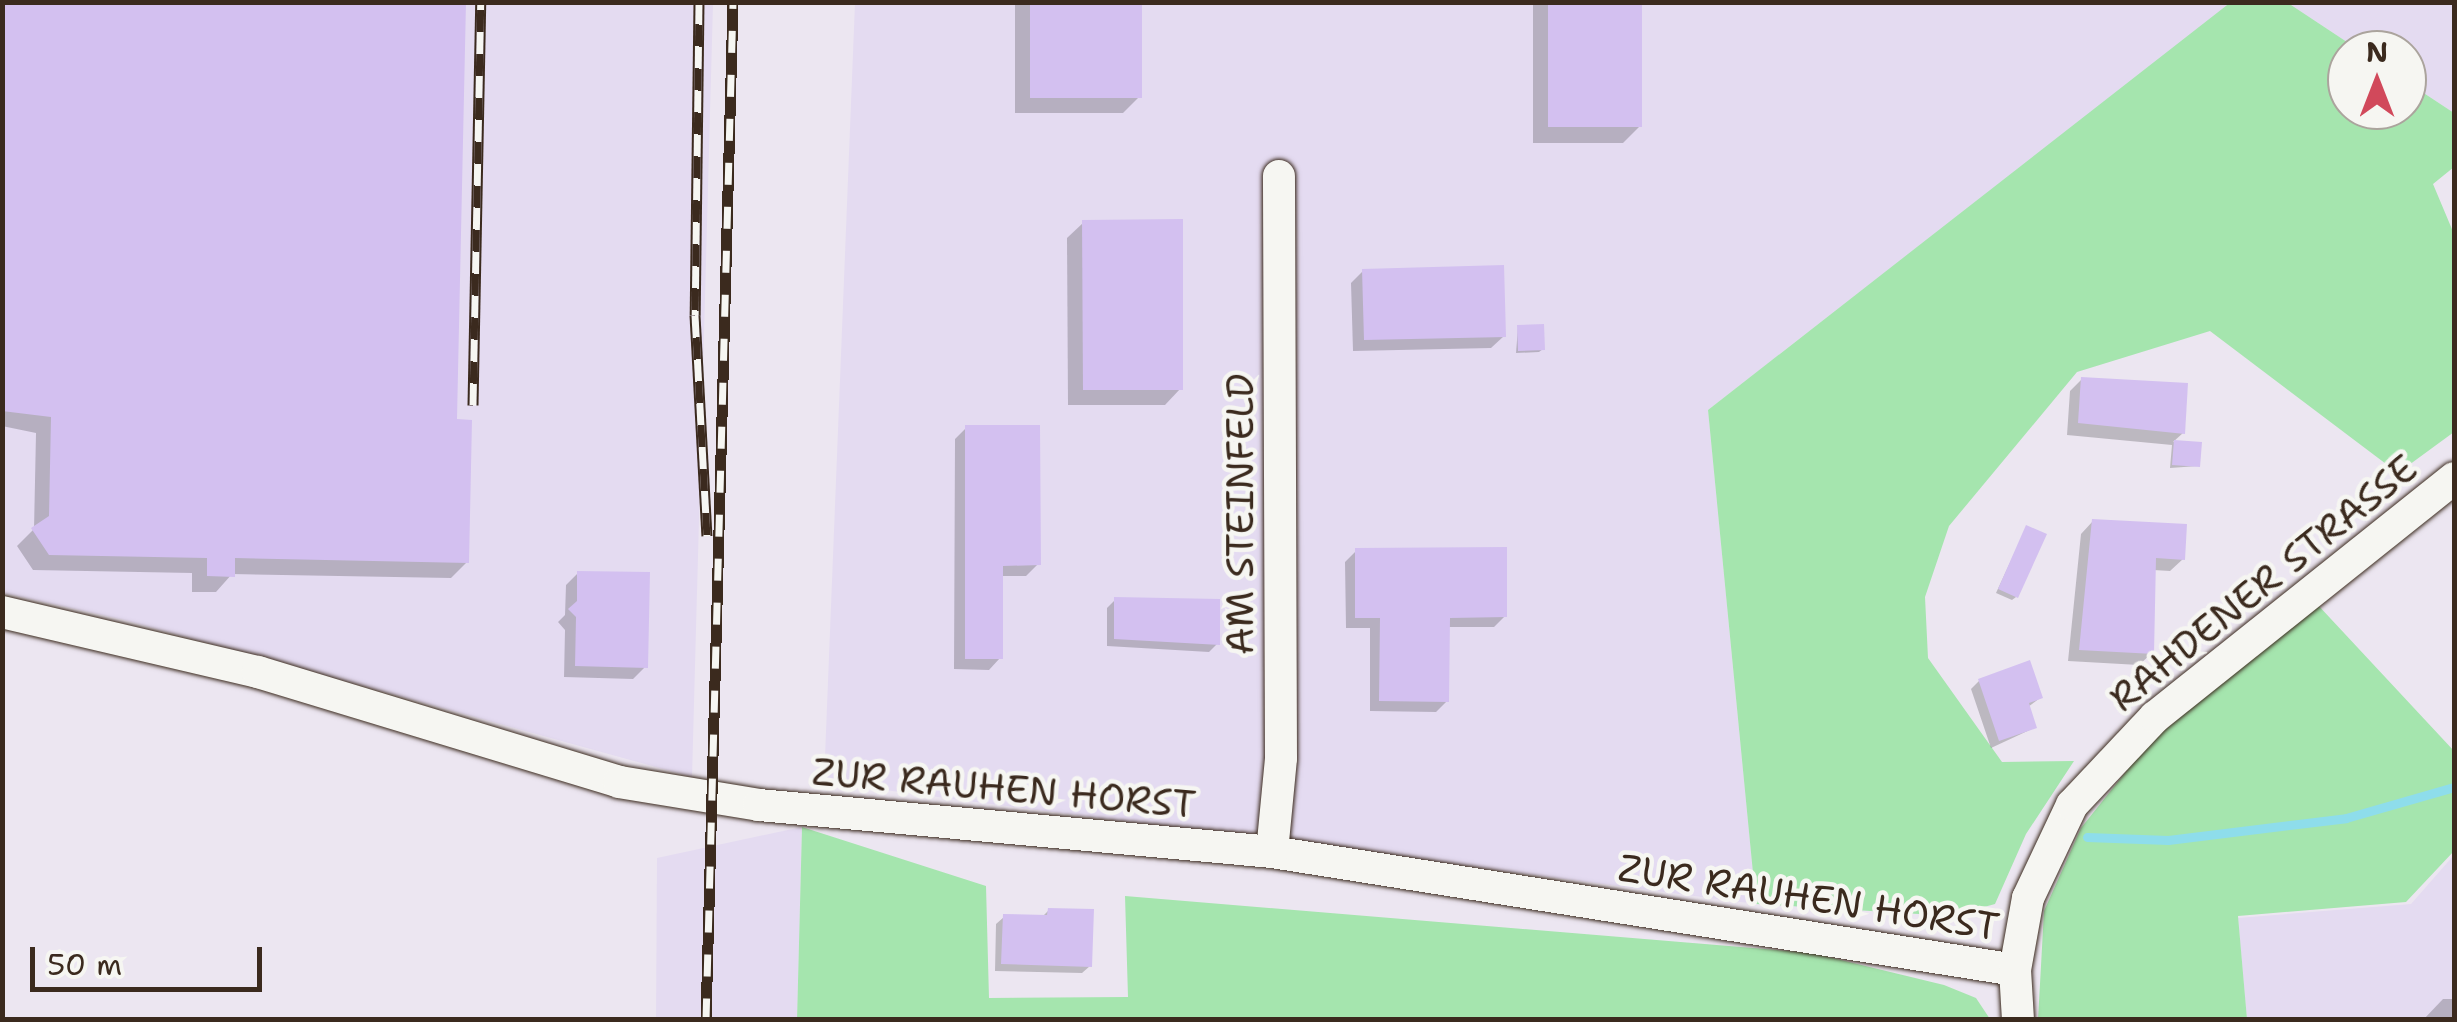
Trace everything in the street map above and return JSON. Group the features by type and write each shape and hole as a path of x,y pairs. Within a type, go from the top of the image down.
{"street":[{"name":"AM STEINFELD","path":"1272,852 1281,758 1279,176"},
{"name":"RAHDENER STRASSE","path":"2018,1020 2015,970 2028,898 2072,805 2155,717 2454,478"},
{"name":"ZUR RAUHEN HORST","path":"2,612 258,672 618,782 760,805 1272,852 2015,970"}],"shaded area":[{"path":"3,3 713,3 692,777 124,620 3,593"},
{"path":"855,3 2231,3 1708,410 1756,904 824,782"},
{"path":"2288,3 2454,3 2454,113 2427,95 2427,30 2329,30"},
{"path":"802,827 797,1019 656,1020 657,858"},
{"path":"2454,855 2454,1019 2247,1019 2238,918 2411,904"}],"green space":[{"path":"2231,2 2288,3 2329,30 2327,130 2427,130 2427,95 2454,113 2454,167 2433,184 2454,234 2454,432 2398,473 2210,331 2077,372 1949,526 1925,597 1928,658 2002,762 2074,761 2026,834 1995,904 1951,916 1756,904 1708,410"},
{"path":"2317,604 2454,751 2454,851 2406,902 2238,916 2247,1019 2038,1020 2044,911 2081,828 2148,744"},
{"path":"802,827 986,886 989,998 1128,997 1125,896 1812,953 1944,985 1976,998 1990,1019 797,1020"}],"building":[{"path":"2,2 466,2 457,419 472,420 469,563 235,558 235,577 207,576 207,558 49,555 31,528 49,516 51,417 2,411"},
{"path":"1030,2 1142,2 1142,98 1030,98"},
{"path":"1548,2 1642,2 1642,127 1548,127"},
{"path":"1183,219 1183,390 1083,390 1082,220"},
{"path":"1504,265 1506,337 1364,340 1362,269"},
{"path":"1544,324 1545,350 1518,351 1517,325"},
{"path":"2081,377 2188,383 2185,434 2078,423"},
{"path":"965,425 1040,425 1041,565 1003,566 1003,659 965,659"},
{"path":"2174,440 2202,442 2200,467 2172,465"},
{"path":"2092,519 2187,524 2185,560 2156,558 2154,654 2079,650"},
{"path":"2026,525 2047,534 2018,598 1998,589"},
{"path":"1507,547 1507,617 1450,618 1449,702 1379,701 1380,618 1355,618 1355,548"},
{"path":"577,571 650,572 648,668 575,666 576,617 568,609 577,601"},
{"path":"1114,597 1220,599 1220,645 1114,639"},
{"path":"2030,660 2043,698 2029,703 2037,728 1999,741 1978,679"},
{"path":"1048,908 1094,909 1092,967 1001,964 1003,914 1047,915"}],"waterway":[{"path":"2087,837 2168,840 2346,818 2454,787"}],"railway":[{"path":"473,405 481,2"},
{"path":"699,2 695,315 707,536"},
{"path":"706,1020 733,2"}]}
